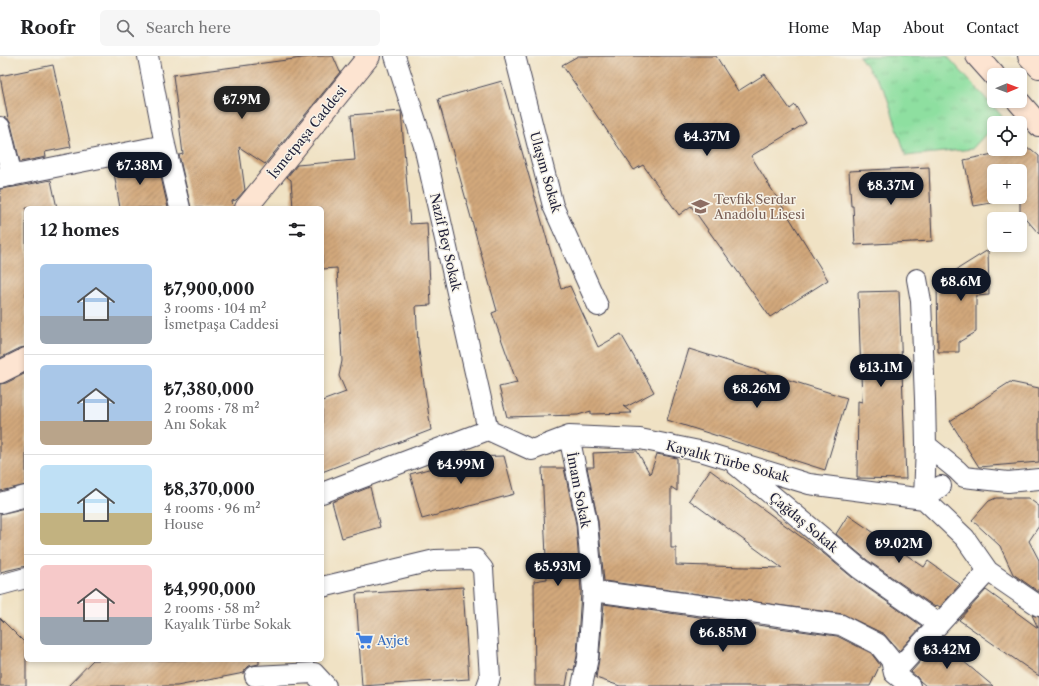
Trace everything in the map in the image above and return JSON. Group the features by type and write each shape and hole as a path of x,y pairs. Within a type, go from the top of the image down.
{"street":[{"path":"148,56 165,145 180,206"},
{"name":"İsmetpaşa Caddesi","path":"248,206 368,56"},
{"name":"Nazif Bey Sokak","path":"395,56 424,146 488,430"},
{"name":"Ulaşım Sokak","path":"515,56 553,206 598,306"},
{"path":"977,56 988,68"},
{"path":"1029,56 1039,67"},
{"path":"1024,108 1039,125"},
{"path":"0,127 6,177 165,145"},
{"path":"917,279 921,301 926,399 924,499 965,538 988,571 1039,606"},
{"path":"0,372 24,360"},
{"path":"324,492 488,430"},
{"name":"Kayalık Türbe Sokak","path":"488,430 532,450 569,436 640,439 704,452 809,484 924,499"},
{"name":"İmam Sokak","path":"569,436 587,522 594,591 588,658 582,686"},
{"path":"926,445 947,480"},
{"name":"Çağdaş Sokak","path":"730,460 860,569 939,624"},
{"path":"924,499 947,480 964,477 1008,482 1039,479"},
{"path":"0,503 24,497"},
{"path":"324,586 435,560 475,559 483,568 490,678 487,686"},
{"path":"894,673 988,571"},
{"path":"0,585 24,579"},
{"path":"594,591 841,625 878,644 890,660 894,673 910,686"},
{"path":"254,679 314,673 326,686"}],"green space":[{"path":"859,56 947,56 987,100 987,108 995,108 1002,116 987,116 987,133 972,149 906,156 885,91"}],"building":[{"path":"317,56 333,56 340,72 265,164 239,147 245,190 236,200 232,201 233,206 191,206 179,155 183,154 173,75"},
{"path":"578,56 716,56 738,91 765,74 790,109 795,105 806,123 751,156 828,280 770,317 691,206 679,215 643,165 634,170 562,65"},
{"path":"53,65 71,147 45,152 46,157 20,162 11,124 8,119 0,76"},
{"path":"502,81 561,289 570,286 598,347 621,334 654,392 626,407 623,406 632,413 591,414 591,411 578,415 507,417 499,387 517,383 492,313 497,311 438,99"},
{"path":"401,111 410,224 427,223 431,305 416,306 418,344 431,430 324,471 324,400 346,392 339,376 342,361 337,268 324,269 324,206 293,206 291,180 287,177 297,165 355,160 351,115"},
{"path":"1027,149 1031,149 1039,156 1039,234 1027,220 1027,212 1020,212 1020,204 1027,204 1027,164 987,164 987,204 974,206 964,160 987,155 1027,156"},
{"path":"157,159 168,206 120,206 113,167"},
{"path":"929,167 932,241 855,245 849,171"},
{"path":"51,180 57,206 24,206 24,347 0,358 0,189"},
{"path":"987,251 988,252 989,295 976,296 976,332 959,342 959,352 938,352 937,282"},
{"path":"899,291 906,479 857,478 858,401 862,402 858,292"},
{"path":"689,349 847,398 825,470 667,420"},
{"path":"24,374 24,485 0,491 0,384 6,383"},
{"path":"1010,382 1039,388 1039,462 979,467 950,421"},
{"path":"637,451 650,474 657,454 677,458 677,491 671,487 671,548 676,548 676,565 782,568 689,500 710,470 823,553 853,578 922,626 899,651 884,634 843,614 604,581 598,521 587,467 594,467 593,453"},
{"path":"504,456 514,494 422,519 410,474 473,457"},
{"path":"542,468 564,468 576,524 581,591 577,656 574,670 569,669 566,686 535,686 534,581 547,579"},
{"path":"370,487 380,527 342,538 332,502"},
{"path":"996,498 1028,498 1039,506 1039,526 1029,541 1039,560 1039,592 1013,574 1000,546 972,520 989,501"},
{"path":"24,508 24,566 0,572 0,514"},
{"path":"848,515 924,567 928,561 960,584 940,607 937,605 935,607 867,560 836,534"},
{"path":"463,587 469,679 362,686 356,594"},
{"path":"986,590 1038,628 1032,615 1039,617 1039,676 959,620"},
{"path":"604,604 837,636 871,653 880,665 870,686 620,686 596,678"},
{"path":"0,618 24,642 26,686 0,686"},
{"path":"939,641 993,686 926,686 920,681 911,672"},
{"path":"91,662 259,662 259,664 249,666 244,673 177,686 68,686"}],"place":[{"name":"Tevfik Serdar Anadolu Lisesi","path":"701,206"},
{"name":"Ayjet","path":"364,640"}]}
